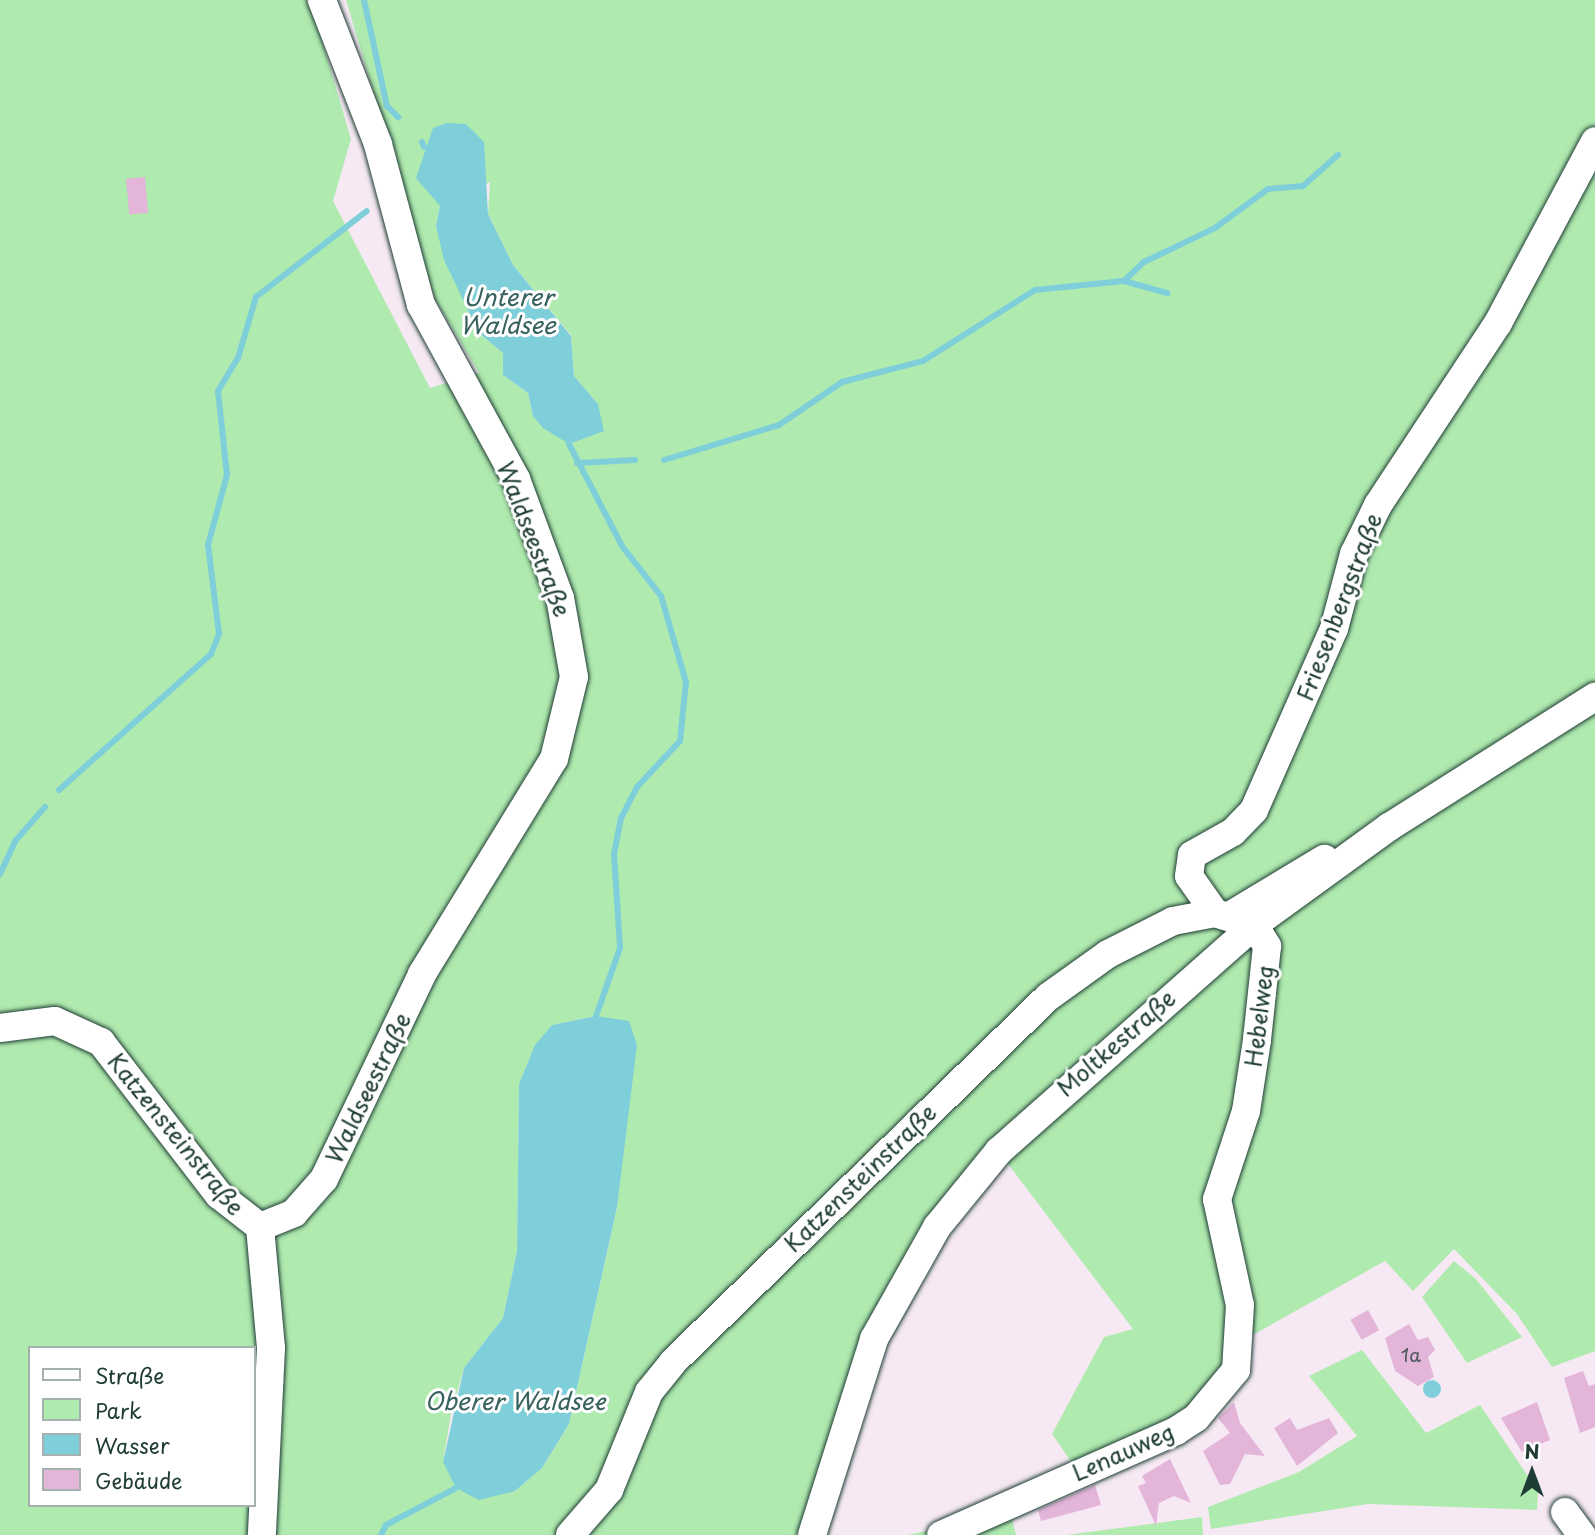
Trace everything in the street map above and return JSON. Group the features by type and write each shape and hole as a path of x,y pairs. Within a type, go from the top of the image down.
{"street":[{"name":"Waldseestraße","path":"260,1227 294,1213 324,1179 428,963 554,759 574,677 560,598 516,479 421,305 378,144 322,0"},
{"name":"Friesenbergstraße","path":"1234,918 1189,876 1192,855 1233,832 1254,810 1334,629 1354,554 1378,505 1498,323 1595,141"},
{"name":"Moltkestraße","path":"812,1535 874,1339 937,1227 1030,1118 1234,918 1389,828 1595,696"},
{"name":"Katzensteinstraße","path":"570,1535 609,1490 649,1392 673,1362 866,1169 1048,997 1147,934 1234,918"},
{"name":"Hebelweg","path":"1234,918 1268,946 1246,1111"},
{"name":"Katzensteinstraße","path":"0,1028 55,1021 101,1042 219,1195 260,1227 271,1348 262,1535"},
{"name":"Lenauweg","path":"941,1535 1176,1431 1196,1418 1236,1370 1240,1305 1217,1199 1246,1111"},
{"path":"1566,1512 1582,1535"}],"green space":[{"path":"0,0 310,0 351,139 333,201 430,388 479,373 435,299 346,0 1595,0 1595,1351 1552,1367 1517,1314 1454,1249 1413,1291 1385,1261 1242,1341 1196,1418 1079,1473 1052,1434 1104,1337 1133,1329 999,1152 898,1291 812,1535 0,1535","holes":["490,182 488,214 513,265 571,335 574,376 598,404 533,416 528,393 503,375 503,353 479,333 436,226 440,206","596,1016 625,1126 617,1207 569,1424 542,1468 515,1491 443,1462 451,1414 464,1368 503,1318 517,1251 519,1084 535,1046 552,1025"]},
{"path":"1454,1261 1476,1279 1522,1337 1467,1363 1422,1297"},
{"path":"1362,1350 1426,1433 1480,1405 1538,1491 1537,1510 1368,1504 1211,1529 1208,1507 1299,1472 1357,1436 1309,1376"},
{"path":"1008,1503 1016,1535 908,1535 973,1521"},
{"path":"1202,1517 1203,1535 1066,1535 1143,1525"}],"water":[{"name":"Unterer Waldsee","path":"447,123 466,124 484,142 488,214 513,265 571,336 574,376 598,404 604,431 569,444 543,428 533,416 528,393 503,375 503,353 479,333 444,260 436,226 440,206 416,178 433,128"},
{"name":"Oberer Waldsee","path":"596,1016 629,1021 637,1045 617,1207 569,1424 542,1468 515,1491 479,1500 456,1488 443,1462 464,1368 503,1318 517,1251 519,1084 535,1045 552,1025"},
{"path":"1432,1380 1438,1383 1441,1389 1438,1395 1432,1398 1426,1395 1423,1389 1426,1383"}],"building":[{"path":"145,177 148,213 129,215 126,179"},
{"path":"1368,1310 1379,1330 1362,1340 1351,1320"},
{"path":"1409,1324 1418,1340 1428,1337 1435,1350 1428,1357 1434,1377 1418,1386 1395,1371 1385,1338"},
{"path":"1583,1371 1589,1386 1595,1384 1595,1427 1580,1433 1564,1378"},
{"path":"1234,1402 1240,1423 1265,1456 1245,1454 1230,1484 1220,1485 1203,1451 1230,1433 1218,1418"},
{"path":"1537,1402 1550,1440 1522,1452 1501,1418"},
{"path":"1290,1418 1297,1430 1329,1418 1338,1433 1297,1466 1274,1428"},
{"path":"1170,1459 1191,1503 1174,1496 1159,1503 1156,1526 1138,1486 1146,1483 1142,1476"},
{"path":"1095,1485 1101,1505 1041,1521 1038,1510"}],"waterway":[{"path":"364,0 387,106 398,117"},
{"path":"422,142 424,147"},
{"path":"1124,281 1144,262 1215,228 1268,189 1303,186 1338,155"},
{"path":"59,790 211,654 219,634 208,545 227,475 218,391 238,358 256,297 367,211"},
{"path":"664,460 779,425 842,382 923,361 1035,290 1124,281 1167,293"},
{"path":"569,444 622,546 661,596 686,682 680,741 637,787 621,818 614,854 620,948 596,1016"},
{"path":"577,463 635,460"},
{"path":"0,874 16,840 45,807"},
{"path":"381,1535 386,1525 456,1488"}]}
